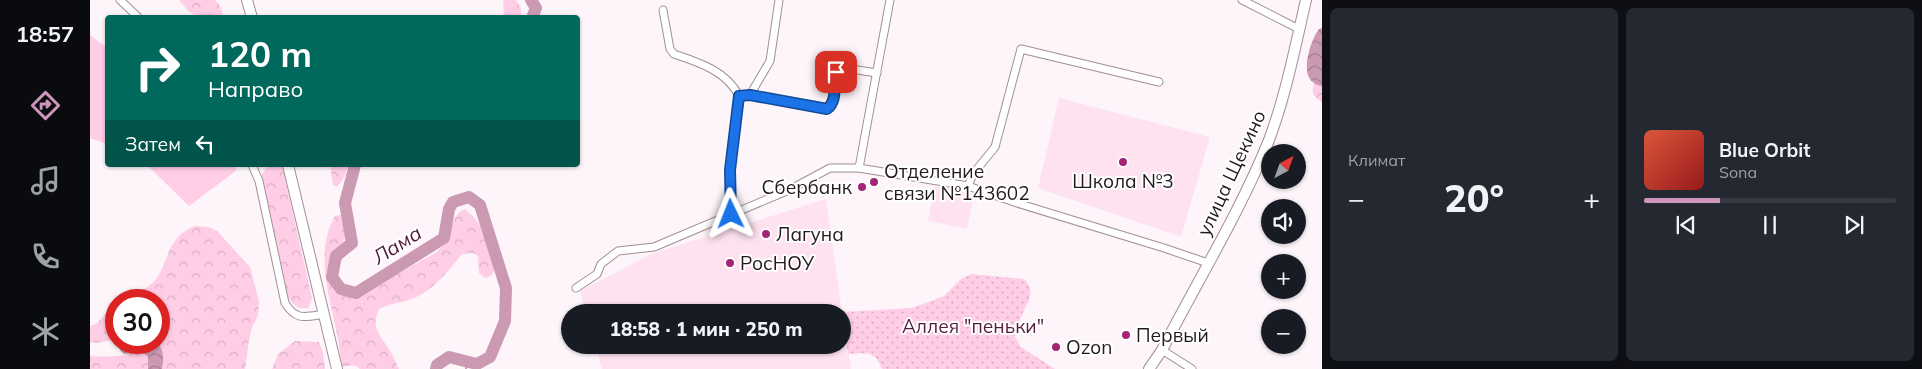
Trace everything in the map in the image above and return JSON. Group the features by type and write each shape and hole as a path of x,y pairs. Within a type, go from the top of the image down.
{"main road":[{"path":"247,0 251,15"},
{"name":"улица Щекино","path":"1150,369 1208,264 1269,139 1288,76 1306,0"},
{"path":"288,167 337,369"}],"street":[{"path":"120,0 136,15"},
{"path":"750,95 770,61 780,0"},
{"path":"859,168 890,0"},
{"path":"1242,0 1299,29"},
{"path":"663,10 670,50 674,54 710,67 730,84 739,96 730,170 731,214"},
{"path":"968,186 973,174 995,147 1021,49 1159,82"},
{"path":"739,96 750,95 827,109 832,106 834,101 835,79 839,69 845,68 876,73"},
{"path":"253,167 259,181 285,304 291,312 299,316 324,314"},
{"path":"576,288 597,274 601,264 618,252 654,248 789,190 830,168 859,168 968,186 1164,248 1208,264"},
{"path":"1162,350 1192,369"}],"shaded area":[{"name":"Школа №3","path":"1059,98 1210,137 1181,237 1038,188"},
{"path":"935,186 974,194 967,229 928,221"},
{"path":"826,199 841,304 584,304 580,291 651,254"},
{"path":"598,354 849,354 851,369 602,369"}],"green space":[{"path":"179,0 215,0 223,14 194,15"},
{"path":"503,0 516,0 521,8 521,15 504,15"},
{"path":"90,35 105,46 105,143 90,138"},
{"path":"1314,83 1322,86 1322,102 1313,94"},
{"path":"149,167 234,167 237,170 189,206"},
{"path":"267,167 282,167 312,298 309,307 302,308 297,306 288,297 262,175"},
{"path":"330,167 347,167 345,176 337,187 333,185"},
{"path":"465,209 478,222 486,236 495,268 492,275 486,278 479,273 478,256 476,254 462,254 439,281 425,292 409,300 379,309 376,327 399,369 360,369 352,365 344,367 341,364 325,271 325,252 328,234 335,216 341,215 347,224 343,242 330,271 333,281 341,291 354,295 363,293 437,252 447,239 457,214"},
{"path":"195,226 209,227 217,231 250,267 259,302 258,316 252,327 245,369 162,369 163,354 170,354 170,289 144,289 149,286 161,272 172,246 185,231"},
{"name":"Аллея \"пеньки\"","path":"971,274 1024,279 1031,292 1015,337 1021,347 1055,369 882,369 876,358 869,354 851,354 851,311 912,308 944,296 961,279"},
{"path":"105,315 105,341 90,342 90,326 96,324"},
{"path":"295,341 319,342 323,353 325,369 272,369 278,354"},
{"path":"145,354 148,357 148,369 90,369 90,356"}],"water":[{"path":"1322,28 1322,86 1315,84 1310,79 1307,65 1313,40 1319,29"},
{"path":"145,354 163,354 162,369 148,369 148,357"}],"waterway":[{"name":"Лама","path":"531,0 536,8 533,15"},
{"name":"Лама","path":"354,167 345,203 352,243 336,256 332,277 341,289 356,293 444,238 449,209 453,202 469,197 480,205 506,288 505,321 490,357 477,364 449,357 437,365 436,369"},
{"name":"Лама","path":"466,369 467,361"}],"place":[{"name":"Школа №3","path":"1123,162"},
{"name":"Отделение связи №143602","path":"874,182"},
{"name":"Сбербанк","path":"862,187"},
{"name":"Лагуна","path":"766,234"},
{"name":"РосНОУ","path":"730,263"},
{"name":"Первый","path":"1126,335"},
{"name":"Ozon","path":"1056,347"}],"route":[{"path":"731,214 730,170 739,96 750,95 823,110 832,106 834,101 836,72"}]}
